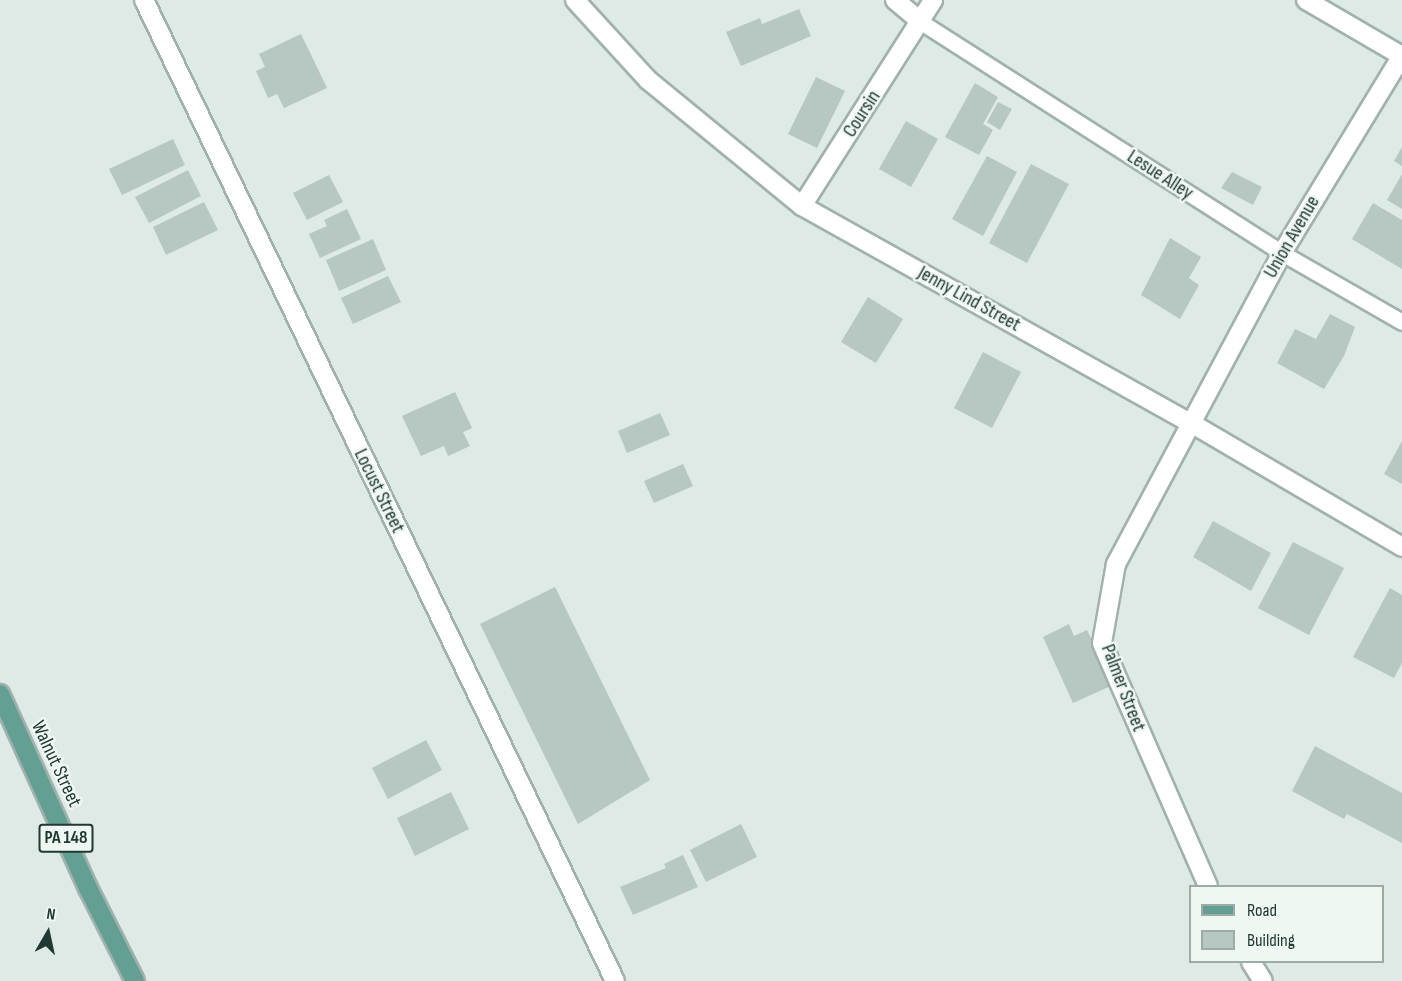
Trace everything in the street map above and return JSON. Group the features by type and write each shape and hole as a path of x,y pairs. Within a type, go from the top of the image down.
{"main road":[{"name":"Walnut Street","path":"0,694 88,888 135,981"}],"street":[{"name":"Locust Street","path":"144,0 615,981"},
{"name":"Jenny Lind Street","path":"575,0 648,80 802,206 1191,423 1402,547"},
{"path":"895,0 921,22"},
{"name":"Coursin","path":"802,206 933,0"},
{"path":"1306,0 1402,56"},
{"name":"Union Avenue","path":"1191,423 1282,253 1402,56"},
{"name":"Palmer Street","path":"1191,423 1116,564 1102,643 1208,885"},
{"path":"1252,963 1263,981"}],"lane":[{"name":"Lesue Alley","path":"921,22 1282,253 1402,321"}],"building":[{"path":"799,9 811,36 741,66 726,32 760,18 762,24"},
{"path":"301,34 327,88 284,108 277,94 268,98 256,71 265,67 259,54"},
{"path":"816,77 845,91 817,148 788,134"},
{"path":"975,83 998,97 983,124 993,130 979,155 945,137"},
{"path":"998,102 1012,109 1000,130 987,122"},
{"path":"906,121 938,139 911,187 879,169"},
{"path":"173,139 185,165 122,195 109,169"},
{"path":"1402,147 1402,166 1394,161"},
{"path":"987,156 1017,172 983,236 952,219"},
{"path":"1031,164 1069,184 1027,263 989,243"},
{"path":"188,170 201,196 149,223 135,197"},
{"path":"1232,172 1262,187 1253,205 1221,188"},
{"path":"1402,174 1402,209 1387,200"},
{"path":"329,175 343,202 307,220 293,193"},
{"path":"204,202 218,230 166,255 153,227"},
{"path":"1373,203 1402,220 1402,269 1352,239"},
{"path":"347,209 361,239 320,258 309,234 327,226 324,220"},
{"path":"1170,238 1201,257 1189,278 1199,285 1180,319 1141,295"},
{"path":"373,239 386,270 339,291 326,260"},
{"path":"388,276 401,302 353,324 341,298"},
{"path":"868,297 903,319 876,363 841,342"},
{"path":"1330,314 1355,327 1344,356 1324,389 1277,363 1295,329 1316,339"},
{"path":"983,352 1021,372 992,428 954,408"},
{"path":"455,392 472,428 463,432 470,446 448,456 444,446 421,456 402,416"},
{"path":"660,413 670,435 627,453 618,431"},
{"path":"1402,441 1402,484 1384,474"},
{"path":"683,464 693,486 654,503 644,481"},
{"path":"1213,521 1271,553 1251,591 1193,557"},
{"path":"1293,542 1344,568 1309,635 1258,608"},
{"path":"555,587 650,780 578,824 480,624"},
{"path":"1390,588 1402,595 1402,663 1394,678 1353,657"},
{"path":"1069,624 1074,636 1087,630 1113,685 1073,703 1043,637"},
{"path":"426,740 442,770 388,799 372,768"},
{"path":"1315,746 1402,793 1402,843 1347,814 1344,819 1292,791"},
{"path":"451,792 469,829 415,856 397,818"},
{"path":"741,824 757,857 706,882 690,850"},
{"path":"683,855 698,887 633,915 620,887 666,868 664,864"}]}
